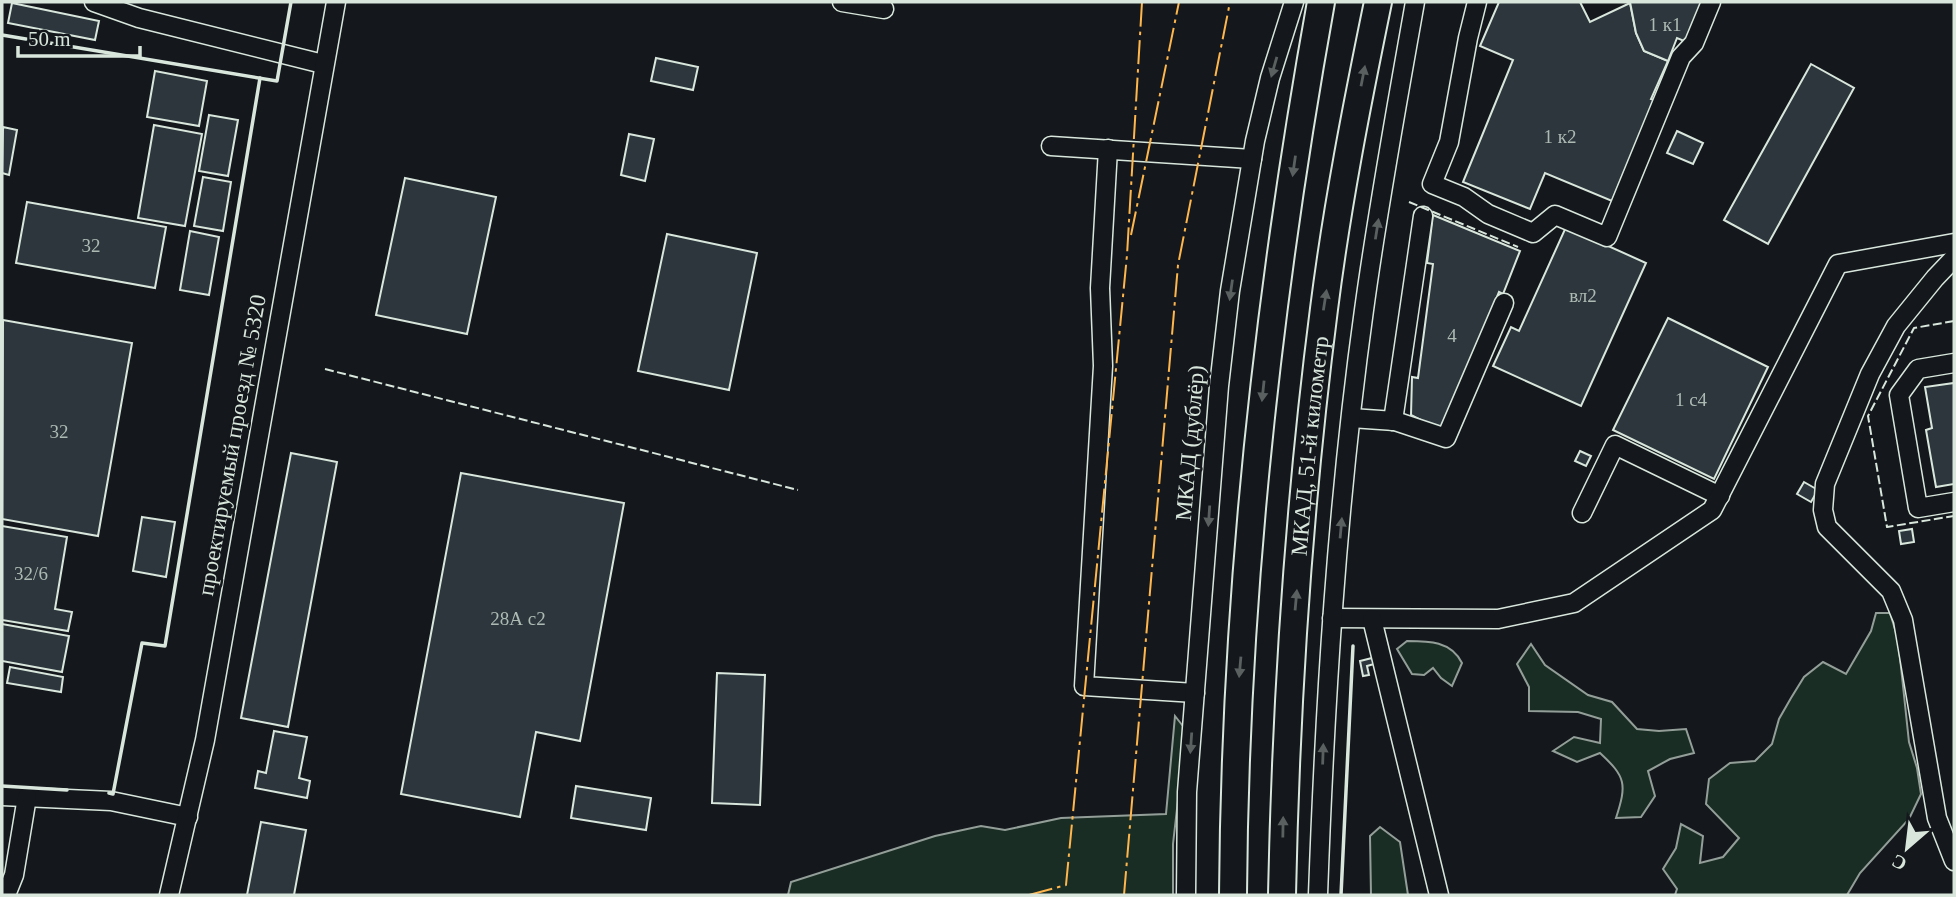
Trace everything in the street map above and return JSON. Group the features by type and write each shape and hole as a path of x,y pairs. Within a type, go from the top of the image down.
{"highway":[{"path":"1233,895 1238,699 1262,396 1298,137 1321,2"},
{"name":"МКАД, 51-й километр","path":"1282,895 1288,705 1313,397 1326,292 1357,102 1377,2"}],"street":[{"path":"94,2 139,18 323,64"},
{"name":"проектируемый проезд № 5320","path":"169,895 205,740 336,2"},
{"path":"842,2 884,9"},
{"name":"МКАД (дублёр)","path":"1186,895 1187,792 1219,386 1230,291 1252,159 1270,78 1294,2"},
{"path":"1318,895 1324,718 1351,418 1364,309 1415,2"},
{"path":"1477,2 1449,142 1432,184 1464,197 1488,214 1533,233 1555,215 1607,237 1681,57 1694,43 1711,2"},
{"path":"1051,146 1252,159"},
{"path":"1108,149 1100,288 1103,366 1084,686 1195,694"},
{"path":"1393,421 1423,216"},
{"path":"1332,618 1498,619 1574,603 1712,510 1838,264 1954,243"},
{"path":"1954,258 1896,326 1870,374 1825,484 1823,510 1827,527 1891,591 1903,620 1937,818 1954,861"},
{"path":"1351,418 1393,421 1446,438 1504,303"},
{"path":"1954,363 1918,369 1899,395 1918,508 1954,502"},
{"path":"1582,513 1615,445 1720,496"},
{"path":"1372,619 1439,895"},
{"path":"2,796 111,801 188,817"},
{"path":"6,895 14,875 27,797"}],"green space":[{"path":"1876,613 1890,613 1898,639 1909,742 1921,794 1909,819 1860,873 1847,895 1675,895 1677,889 1663,869 1676,848 1681,824 1703,836 1700,863 1723,857 1739,838 1706,804 1709,779 1730,763 1755,761 1772,744 1779,719 1804,677 1823,662 1846,674 1871,631"},
{"path":"1407,641 1439,644 1452,650 1462,663 1452,686 1433,668 1424,675 1412,674 1397,649"},
{"path":"1531,644 1545,665 1588,695 1612,702 1637,729 1686,729 1694,753 1670,759 1648,771 1655,796 1641,817 1616,818 1622,797 1622,782 1615,768 1600,753 1577,762 1553,751 1574,737 1600,743 1601,719 1578,712 1529,711 1529,687 1517,664"},
{"path":"1175,716 1186,730 1173,844 1173,895 788,895 791,882 935,836 981,826 1005,830 1061,818 1166,814"},
{"path":"1380,827 1400,842 1408,895 1371,895 1370,836"}],"building":[{"path":"1499,2 1580,2 1590,22 1630,3 1636,33 1644,51 1668,61 1651,99 1655,100 1612,201 1545,173 1530,209 1463,182 1513,60 1480,46"},
{"path":"1630,2 1706,2 1689,43 1677,38 1668,61 1644,51 1636,33"},
{"path":"12,3 99,21 95,40 8,23"},
{"path":"656,58 698,67 693,90 651,81"},
{"path":"1811,64 1854,88 1768,244 1724,220"},
{"path":"155,71 207,81 199,126 147,117"},
{"path":"209,115 238,120 228,176 199,171"},
{"path":"154,125 202,134 185,226 138,218"},
{"path":"3,127 17,130 9,175 2,173"},
{"path":"1677,131 1703,143 1693,164 1667,153"},
{"path":"629,134 654,139 645,181 621,175"},
{"path":"203,177 231,182 223,231 194,226"},
{"path":"405,178 496,197 467,334 376,315"},
{"path":"27,202 166,227 155,288 16,263"},
{"path":"1433,215 1520,251 1503,294 1499,292 1442,431 1411,415 1412,377 1418,378 1433,264 1427,263"},
{"path":"1566,227 1646,263 1581,406 1493,366 1511,327 1519,331"},
{"path":"190,231 219,237 209,295 180,290"},
{"path":"667,234 757,253 729,390 638,371"},
{"path":"1668,318 1768,367 1714,479 1613,430"},
{"path":"3,320 132,343 98,536 2,519"},
{"path":"1954,383 1954,484 1936,487 1926,430 1932,428 1925,387"},
{"path":"1580,451 1591,456 1586,466 1575,461"},
{"path":"291,453 337,462 288,727 241,718"},
{"path":"461,473 624,503 580,741 536,732 520,817 401,794"},
{"path":"1804,482 1818,490 1811,502 1797,494"},
{"path":"142,517 175,522 166,577 133,571"},
{"path":"2,526 67,537 55,609 72,612 68,631 2,620"},
{"path":"1912,529 1914,542 1901,544 1899,531"},
{"path":"2,624 69,636 62,672 2,661"},
{"path":"1372,658 1374,664 1367,666 1369,675 1363,676 1360,661"},
{"path":"10,667 63,677 61,692 7,683"},
{"path":"717,673 765,675 760,805 712,803"},
{"path":"274,731 307,737 299,778 310,781 307,798 255,788 258,771 266,773"},
{"path":"576,786 651,798 646,830 571,818"},
{"path":"261,822 306,830 294,895 247,895"}],"fence":[{"path":"1409,202 1518,247"},
{"path":"1954,321 1914,328 1868,416 1887,527 1954,516"},
{"path":"325,369 798,490"}],"wall":[{"path":"2,35 277,81 291,2"},
{"path":"109,793 113,794 142,643 165,646 260,78"},
{"path":"1341,895 1353,646"},
{"path":"2,786 67,790"}],"power":[{"path":"1029,895 1066,885 1127,255 1142,2"},
{"path":"1131,235 1179,2"},
{"path":"1124,895 1178,265 1230,2"}]}
